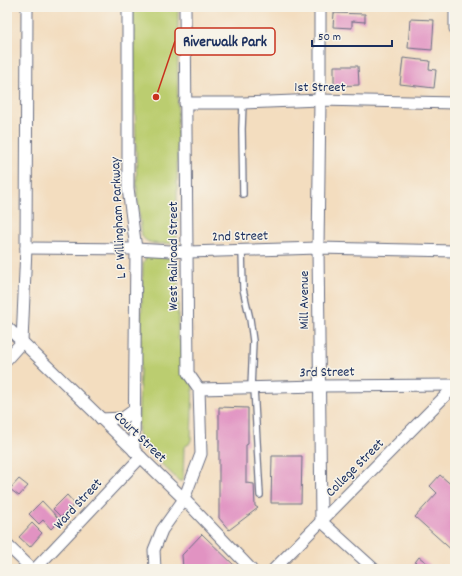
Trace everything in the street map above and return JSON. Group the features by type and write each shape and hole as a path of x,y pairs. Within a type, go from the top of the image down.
{"street":[{"path":"7,359 22,342 26,248 27,7"},
{"name":"L P Willingham Parkway","path":"128,7 128,188 136,249 134,410 137,454"},
{"name":"West Railroad Street","path":"185,7 188,373 199,389"},
{"name":"Mill Avenue","path":"320,7 318,248 321,521"},
{"path":"455,7 455,29"},
{"name":"1st Street","path":"185,103 243,103 320,100 455,103"},
{"name":"2nd Street","path":"26,248 136,249 188,252 318,248 455,251"},
{"name":"Court Street","path":"7,327 184,499 250,569"},
{"name":"3rd Street","path":"199,389 319,386 455,386"},
{"name":"College Street","path":"274,569 455,386"},
{"path":"155,569 154,550 162,530 184,499 201,454 199,389"},
{"path":"101,419 123,418 134,410"},
{"name":"Ward Street","path":"35,569 137,454"},
{"path":"321,521 374,569"},
{"path":"7,545 32,569"}],"lane":[{"path":"243,103 243,194"},
{"path":"242,250 243,289 253,340 253,388 260,495"}],"green space":[{"path":"133,7 178,7 177,236 173,243 152,243 142,236 137,195"},
{"path":"147,256 173,256 178,264 178,339 182,343 183,369 193,385 191,440 189,444 184,447 182,481 179,481 138,441 143,263"}],"building":[{"path":"334,13 365,14 365,22 352,21 352,28 333,27"},
{"path":"410,19 434,20 432,50 408,48"},
{"path":"403,58 430,61 429,69 436,70 434,88 400,84"},
{"path":"334,66 358,66 359,85 334,86"},
{"path":"219,407 248,408 246,483 254,484 255,506 258,508 229,530 219,518"},
{"path":"272,456 302,456 301,503 271,503"},
{"path":"440,475 455,488 455,553 415,517 437,493 430,486"},
{"path":"19,479 28,486 19,496 10,489"},
{"path":"67,495 75,504 61,517 53,509"},
{"path":"42,501 60,520 51,529 43,520 39,524 29,514"},
{"path":"32,523 42,533 30,547 19,537"},
{"path":"202,534 238,569 183,569 182,555"},
{"path":"419,557 435,569 410,569"}],"place":[{"name":"Riverwalk Park","path":"156,97"}]}
